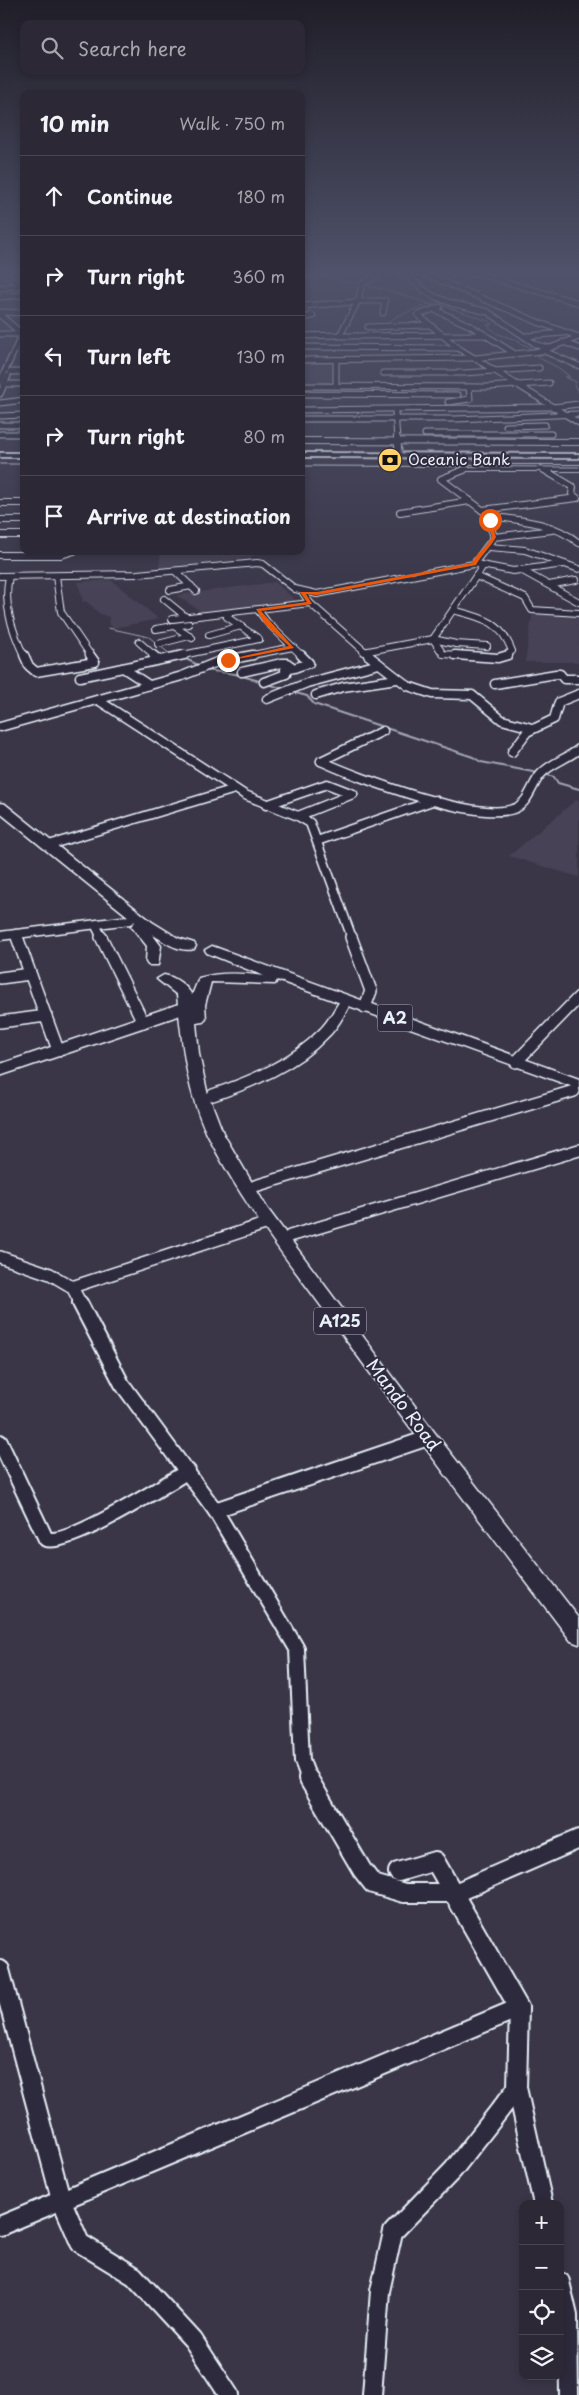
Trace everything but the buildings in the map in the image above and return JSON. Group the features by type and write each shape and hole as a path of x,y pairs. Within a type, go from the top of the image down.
{"highway":[{"path":"0,807 155,932 189,946 212,950"},
{"path":"0,813 130,920 151,940 155,951 153,962"},
{"path":"153,962 166,950 189,946"},
{"name":"A2","path":"212,950 240,962 516,1062 577,1089"},
{"name":"Mando Road","path":"212,950 225,961 225,967 208,980 198,996 197,1014 202,1058 225,1128 255,1186 290,1236 579,1618"},
{"name":"Mando Road","path":"153,962 152,968 156,974 182,990 188,1007 194,1070 206,1111 235,1170 268,1223 428,1438 579,1635"},
{"name":"A2","path":"208,980 238,977 265,980 577,1089"},
{"path":"164,979 176,983 208,980"}],"main road":[{"path":"2,454 20,454"},
{"path":"305,456 399,455 559,456 579,458"},
{"path":"305,457 466,464 579,458"}],"street":[{"path":"0,394 2,383 20,384"},
{"path":"385,383 395,409 399,455"},
{"path":"514,383 579,423"},
{"path":"305,386 469,387 549,383"},
{"path":"383,402 467,401 470,395 469,387"},
{"path":"305,395 470,395"},
{"path":"0,403 20,400"},
{"path":"305,403 364,402"},
{"path":"305,410 554,407 579,404"},
{"path":"0,416 20,414"},
{"path":"305,419 456,419 579,414"},
{"path":"538,417 551,434 559,456"},
{"path":"456,419 466,434"},
{"path":"0,425 20,425"},
{"path":"495,426 545,425"},
{"path":"397,427 406,427"},
{"path":"423,427 470,427"},
{"path":"0,434 20,434"},
{"path":"305,434 551,434"},
{"path":"313,434 313,455"},
{"path":"305,442 579,442"},
{"path":"474,564 479,553 489,547 494,537 488,516 441,480 466,464 579,468"},
{"path":"482,510 576,498 572,494 573,487 541,468"},
{"path":"400,512 470,501"},
{"path":"0,503 20,503"},
{"path":"488,516 523,521 559,530 573,536 579,543"},
{"path":"0,520 20,520"},
{"path":"494,537 570,530"},
{"path":"0,535 20,536"},
{"path":"489,547 525,550 579,569"},
{"path":"0,555 61,555"},
{"path":"0,576 137,574 224,565 263,564 295,589 317,594 474,564 521,570 566,564"},
{"path":"224,565 235,575"},
{"path":"433,639 483,566"},
{"path":"170,590 193,588 175,570"},
{"path":"521,570 579,602"},
{"path":"9,576 5,583 4,592 6,617 29,666 34,672 40,672 95,662 61,612 56,576"},
{"path":"476,576 524,598 532,610 579,614"},
{"path":"548,585 576,580"},
{"path":"303,592 310,603 363,652 397,679 416,689 432,694 472,695 502,720 532,728"},
{"path":"164,599 186,617"},
{"path":"156,629 186,617 310,603"},
{"path":"173,622 227,617 258,610"},
{"path":"258,610 309,662 284,671 286,674 264,682"},
{"path":"433,639 443,654 498,658 506,657 512,651 505,633 497,624 453,610"},
{"path":"80,677 174,655 259,639 227,617"},
{"path":"158,644 190,637 173,622"},
{"path":"209,634 241,626"},
{"path":"363,652 433,639 456,644 487,646"},
{"path":"139,642 158,659"},
{"path":"0,728 149,686 228,660 293,647"},
{"path":"242,672 286,663 294,668"},
{"path":"267,700 330,676 379,664"},
{"path":"123,668 149,686"},
{"path":"495,684 556,674 560,674 564,679 579,679"},
{"path":"316,695 343,687 397,679"},
{"path":"512,752 523,736 532,728 554,719 559,702 579,694"},
{"path":"98,700 235,789 266,805 298,816 310,823 371,991 365,1007"},
{"path":"383,731 322,761 352,774 435,800 469,808 504,812 516,808 524,801 532,785 542,773 579,749"},
{"path":"266,805 327,784 352,794 298,816"},
{"path":"49,845 235,789"},
{"path":"317,841 435,800"},
{"path":"0,936 96,926 130,920"},
{"path":"96,926 143,1022"},
{"path":"16,934 58,1050"},
{"path":"0,978 30,974"},
{"path":"516,1062 579,997"},
{"path":"213,1095 237,1087 313,1044 325,1033 343,1006"},
{"path":"0,1070 188,1007"},
{"path":"0,1022 46,1016"},
{"path":"255,1186 577,1089"},
{"path":"290,1236 579,1150"},
{"path":"72,1287 268,1223"},
{"path":"0,1257 50,1274 72,1287 77,1301 122,1384 215,1510 297,1648 302,1761 305,1772 362,1870 373,1884 404,1893 455,1893 579,1839"},
{"path":"215,1510 428,1438"},
{"path":"0,1442 46,1539 54,1542 136,1501 188,1471"},
{"path":"398,1872 435,1861 455,1893 518,2008 517,2088 542,2200"},
{"path":"0,1970 61,2199 80,2243 134,2276 193,2340 229,2395"},
{"path":"0,2226 518,2008"},
{"path":"372,2395 380,2291 393,2232 453,2170 517,2088"},
{"path":"562,2290 568,2316 569,2395"}],"shaded area":[{"path":"305,383 331,383 331,386 305,386"},
{"path":"161,555 254,555 247,558 159,568"},
{"path":"111,580 159,619 113,628 110,625 109,617 100,614 86,601 83,602 78,582"},
{"path":"275,582 295,600 290,604 205,614 176,595"},
{"path":"533,610 579,615 579,662 525,662"},
{"path":"576,800 579,800 579,877 509,856"}],"waterway":[{"path":"575,383 574,385 579,393"},
{"path":"108,628 149,637 171,655"},
{"path":"184,658 198,665 196,668"},
{"path":"205,670 235,674 263,682"},
{"path":"268,684 284,689"},
{"path":"292,692 307,696 314,704 473,757 481,762 538,773"},
{"path":"544,774 554,777 558,783 579,789"}],"railway":[{"path":"0,464 20,464"},
{"path":"305,466 579,467"}],"place":[{"name":"Oceanic Bank","path":"390,460"}],"route":[{"path":"228,660 293,647 267,622 258,610 310,603 303,592 317,594 474,564 479,553 489,547 494,537 490,520"}]}
